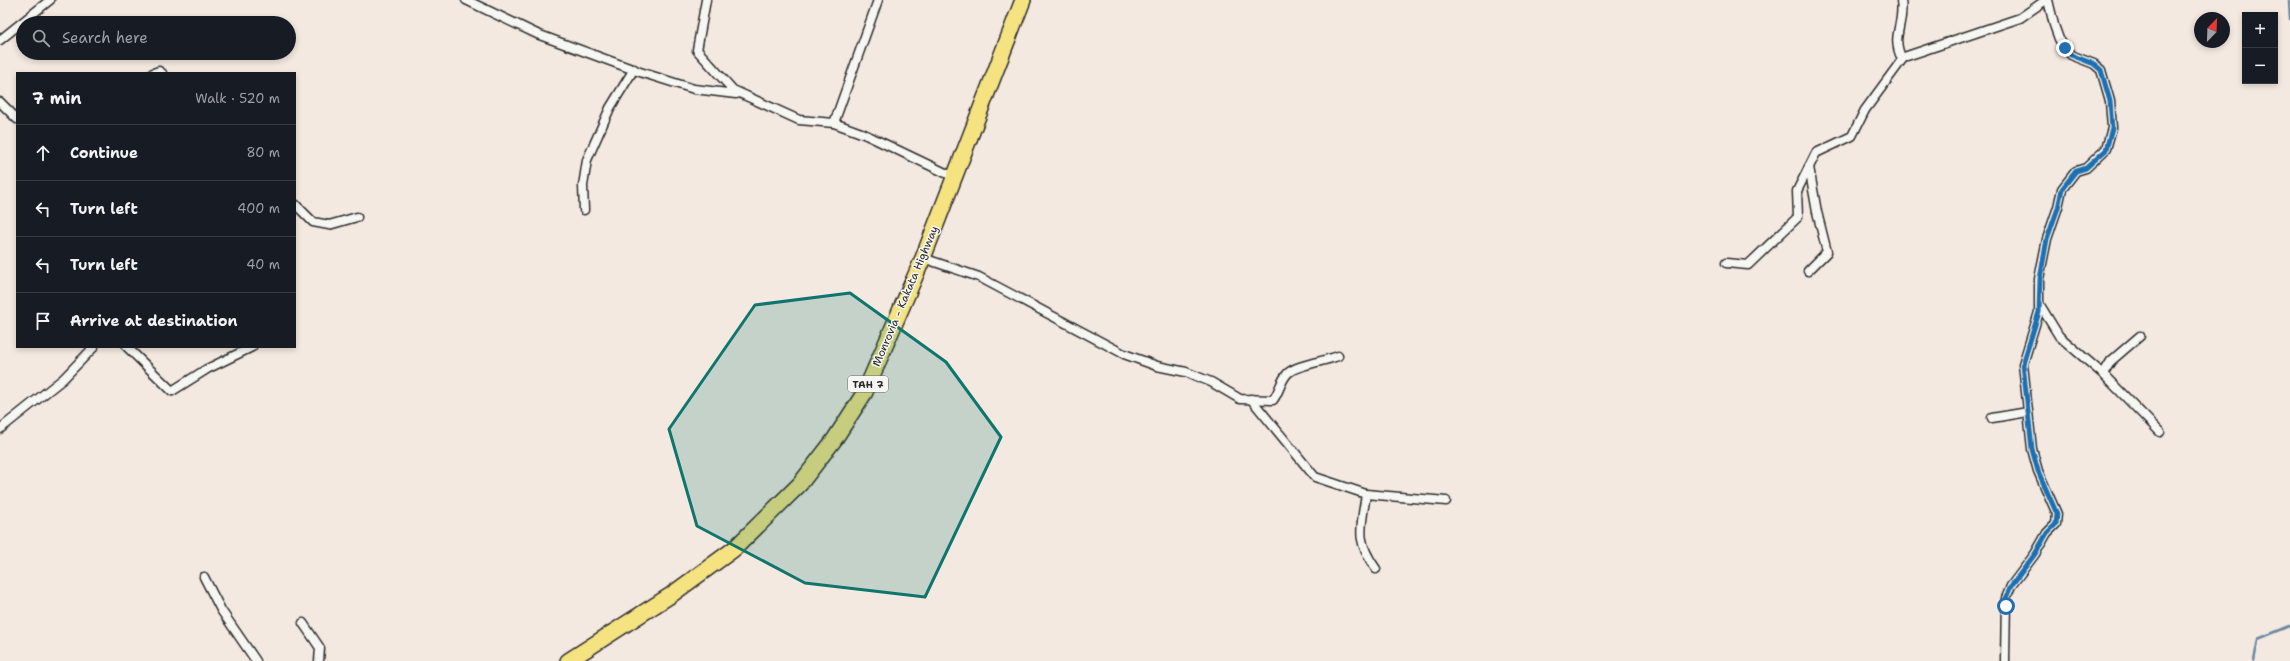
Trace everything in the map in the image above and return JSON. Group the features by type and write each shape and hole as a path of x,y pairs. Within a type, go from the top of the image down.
{"highway":[{"name":"Monrovia - Kakata Highway","path":"568,661 702,575 734,550 800,484 834,440 865,392 923,258 1022,0"}],"street":[{"path":"30,16 50,0"},
{"path":"466,0 537,34 694,90 736,94"},
{"path":"706,0 697,50 733,90 798,120 834,123 864,134 954,177"},
{"path":"834,123 878,0"},
{"path":"1901,0 1903,14 1896,45 1902,59"},
{"path":"1726,263 1748,266 1798,217 1797,191 1816,153 1852,136 1864,110 1904,57 2020,18 2047,0 2054,25 2061,42 2071,55 2094,64 2101,70 2110,101 2112,128 2106,150 2086,168 2076,171 2062,189 2058,208 2047,239 2040,279 2040,305 2023,364 2032,449 2038,471 2057,514 2056,524 2047,533 2035,554 2011,586 2006,598 2005,661"},
{"path":"0,40 16,27"},
{"path":"584,210 583,186 587,160 610,108 634,69"},
{"path":"0,102 16,118"},
{"path":"1808,271 1827,252 1817,212 1809,167"},
{"path":"296,205 314,222 329,224 357,217"},
{"path":"923,258 980,277 1124,354 1157,366 1186,372 1211,382 1240,399 1273,400 1280,392 1282,381 1289,372 1298,367 1322,363 1338,356"},
{"path":"2040,305 2059,336 2103,374 2160,432"},
{"path":"2103,374 2111,361 2140,336"},
{"path":"0,429 63,379 93,348"},
{"path":"128,348 172,391 207,369 250,348"},
{"path":"1251,399 1315,477 1366,494 1446,501"},
{"path":"1992,418 2028,412"},
{"path":"1366,494 1360,536 1364,552 1376,570"},
{"path":"204,577 221,610 256,661"},
{"path":"303,623 320,648 319,661"}],"highlighted area":[{"path":"850,293 946,362 1001,437 925,597 805,583 697,526 669,429 755,305"}],"waterway":[{"path":"2289,0 2290,19"},
{"path":"2254,661 2258,639 2290,626"}],"route":[{"path":"2006,606 2006,598 2011,586 2035,554 2047,533 2056,524 2057,514 2038,471 2032,449 2023,364 2039,312 2040,279 2047,239 2058,208 2062,189 2076,171 2086,168 2106,150 2110,140 2112,128 2110,101 2106,81 2101,70 2094,64 2071,55 2065,48"}]}
